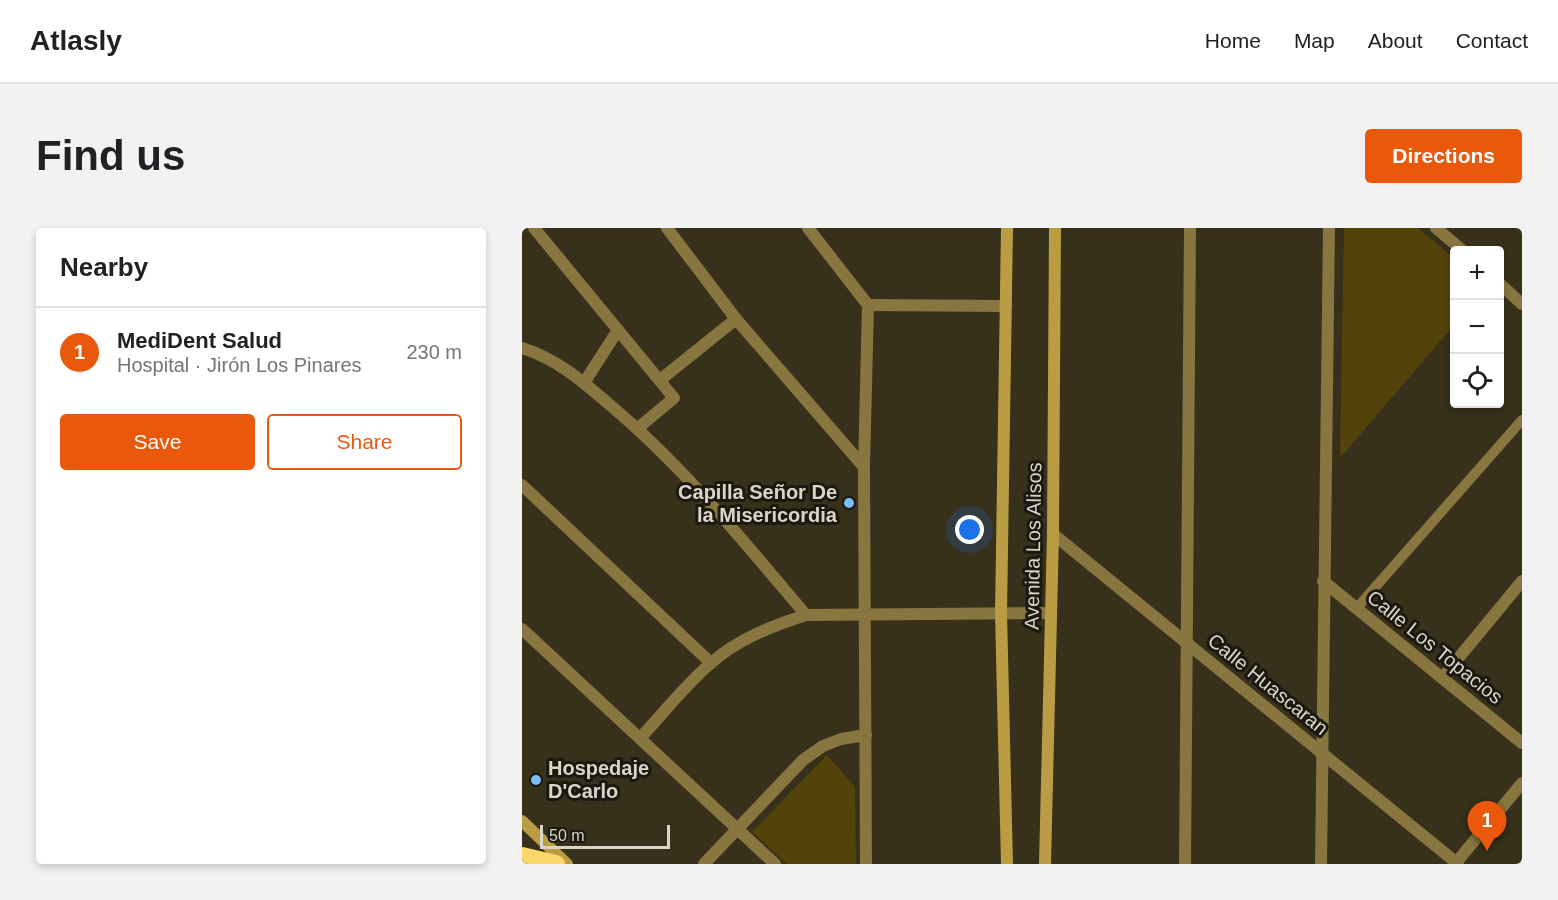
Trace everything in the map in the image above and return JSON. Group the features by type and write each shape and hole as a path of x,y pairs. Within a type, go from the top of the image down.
{"highway":[{"path":"522,856 556,864"}],"street":[{"path":"534,228 674,398 638,428"},
{"path":"667,228 736,319 864,467"},
{"path":"808,228 868,305 864,467 866,864"},
{"name":"Avenida Los Alisos","path":"1007,228 1001,613 1007,864"},
{"name":"Avenida Los Alisos","path":"1045,864 1053,534 1055,228"},
{"path":"1185,864 1190,228"},
{"path":"1321,864 1329,228"},
{"path":"1436,228 1457,246"},
{"path":"1504,288 1522,304"},
{"path":"868,305 1006,306"},
{"path":"660,380 736,319"},
{"path":"584,383 618,330"},
{"path":"522,348 560,365 638,428 684,473 806,615"},
{"path":"522,485 711,663"},
{"name":"Calle Huascaran","path":"1053,534 1456,863"},
{"name":"Calle Los Topacios","path":"1323,581 1522,743"},
{"path":"1442,678 1522,581"},
{"path":"640,738 711,663 744,639 774,625 806,615 1051,613"},
{"path":"522,629 775,864"},
{"path":"704,864 803,760 823,746 841,739 866,735"},
{"path":"1456,863 1522,783"},
{"path":"522,821 567,864"}],"lane":[{"path":"1356,609 1522,420"}],"shaded area":[{"path":"1344,228 1418,228 1450,255 1450,330 1340,458"},
{"path":"827,755 855,787 856,864 787,864 752,832"}],"place":[{"name":"Capilla Señor De la Misericordia","path":"849,503"},
{"name":"Hospedaje D'Carlo","path":"536,780"},
{"name":"MediDent Salud","path":"1487,851"}]}
